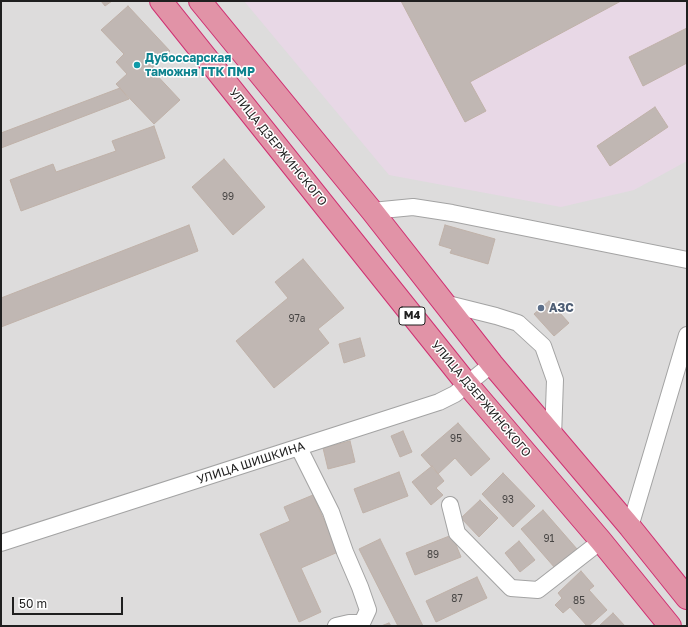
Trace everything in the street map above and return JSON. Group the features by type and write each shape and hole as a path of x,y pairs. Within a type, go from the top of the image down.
{"highway":[{"name":"УЛИЦА ДЗЕРЖИНСКОГО","path":"161,1 467,384 601,541 670,626"},
{"name":"M4","path":"200,1 372,211 492,364 630,527 687,598"}],"street":[{"path":"372,211 413,207 452,213 687,260"},
{"path":"444,304 496,316 518,323 543,346 555,380 553,437"},
{"path":"630,527 687,336"},
{"name":"УЛИЦА ШИШКИНА","path":"1,544 439,402 455,394 492,364"},
{"path":"299,448 331,512 368,610 362,623 349,623 336,626"},
{"path":"450,505 457,533 512,588 538,590 601,541"}],"shaded area":[{"path":"1,1 687,1 687,626 1,626"},
{"path":"244,1 687,1 687,161 634,190 561,207 389,175"}],"building":[{"path":"101,1 112,1 105,6"},
{"path":"401,1 621,1 470,82 486,111 465,122"},
{"name":"Дубоссарская таможня ГТК ПМР","path":"128,6 170,51 151,69 180,100 154,124 116,84 127,74 116,62 124,54 101,30"},
{"path":"687,28 687,63 643,86 629,57"},
{"path":"120,88 129,99 1,148 1,133"},
{"path":"655,107 668,127 610,166 597,146"},
{"path":"154,126 165,158 21,211 10,180 53,164 56,172 116,151 112,141"},
{"path":"224,159 265,207 233,235 192,187"},
{"path":"189,225 198,251 1,327 1,298"},
{"path":"445,225 495,239 488,264 450,253 452,249 439,245"},
{"path":"303,259 344,308 318,329 329,343 274,388 236,341 288,298 275,282"},
{"path":"549,301 569,323 554,336 534,314"},
{"path":"360,338 365,356 344,363 339,344"},
{"path":"458,423 490,459 471,476 455,458 438,474 421,455"},
{"path":"403,431 412,452 400,457 391,436"},
{"path":"350,441 355,462 328,469 323,448"},
{"path":"432,466 444,481 436,488 443,495 431,505 412,482"},
{"path":"399,472 408,496 363,513 354,489"},
{"path":"503,473 535,506 513,527 482,494"},
{"path":"313,495 338,552 301,568 321,612 299,622 260,534 290,521 284,507"},
{"path":"480,500 498,518 479,537 461,518"},
{"path":"543,510 577,549 555,568 521,529"},
{"path":"452,535 461,557 415,575 406,553"},
{"path":"380,539 423,626 398,626 359,549"},
{"path":"519,541 535,560 520,572 505,553"},
{"path":"581,571 594,586 589,590 607,610 589,626 587,626 570,607 563,613 555,605 562,598 558,593"},
{"path":"477,577 487,598 436,622 426,601"},
{"path":"613,613 625,626 599,626"},
{"path":"389,623 391,626 381,626"}],"place":[{"name":"Дубоссарская таможня ГТК ПМР","path":"137,65"},
{"name":"АЗС","path":"541,308"}]}
